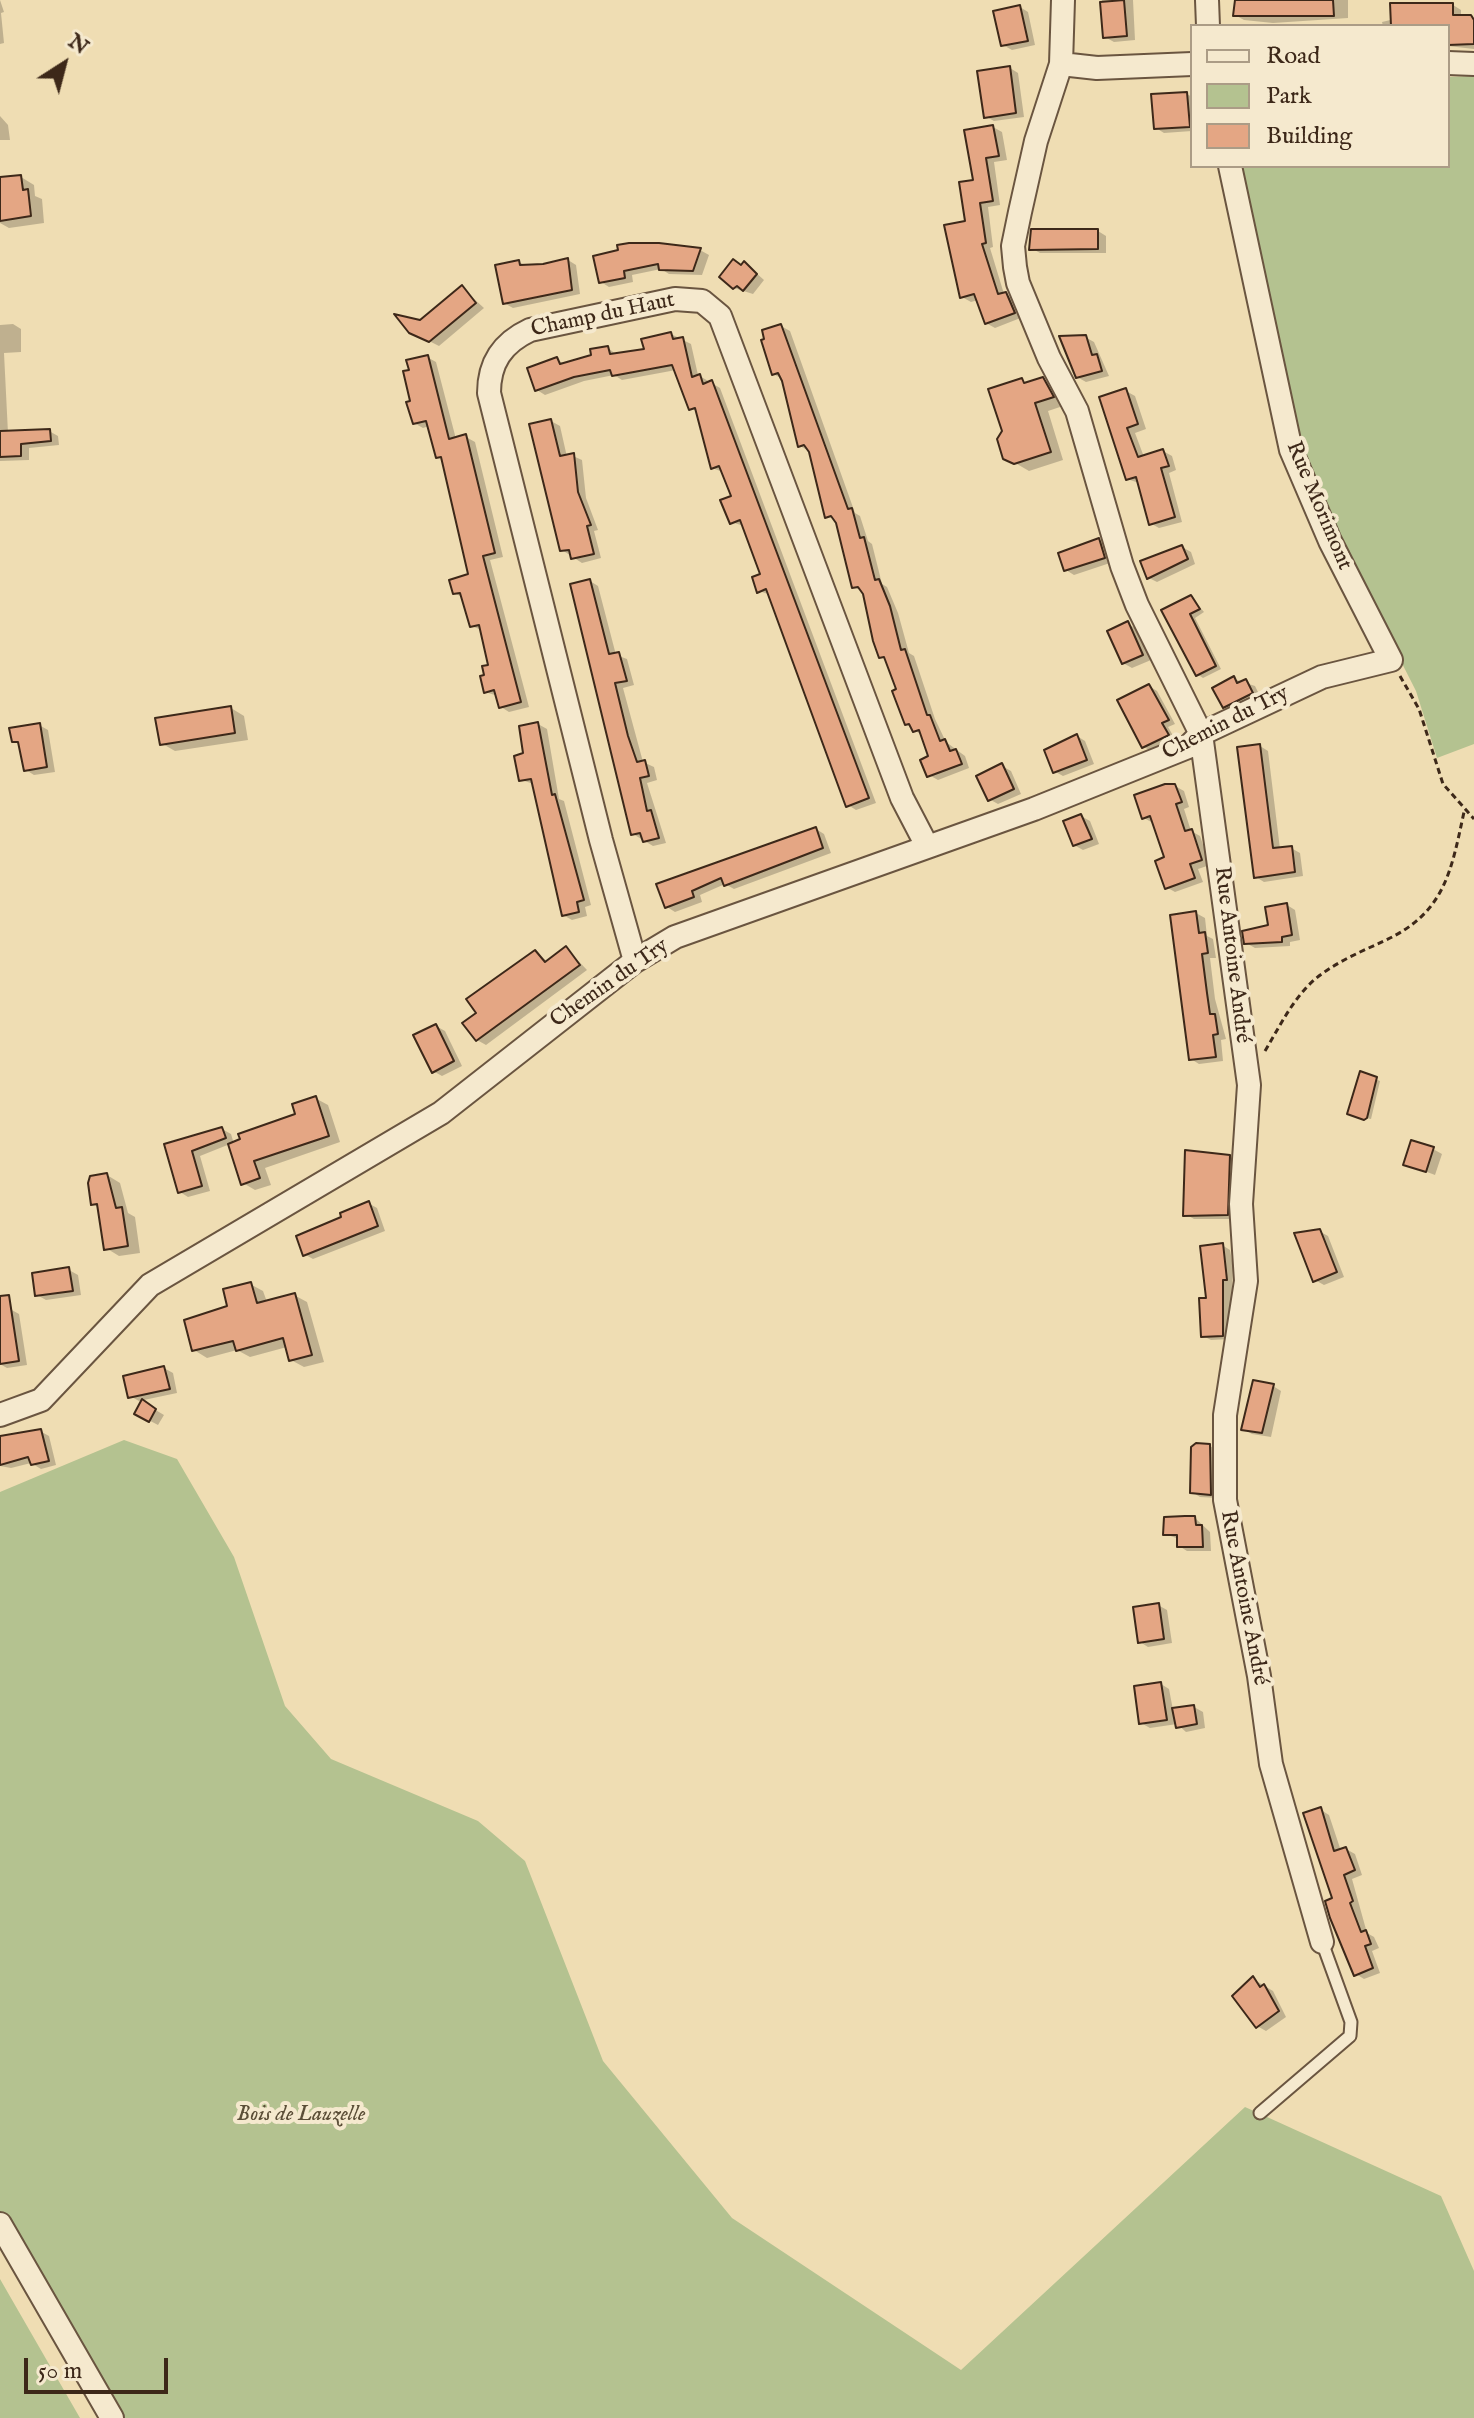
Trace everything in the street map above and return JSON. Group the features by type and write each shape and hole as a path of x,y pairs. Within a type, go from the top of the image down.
{"street":[{"name":"Rue Antoine André","path":"1063,0 1061,64 1036,141 1013,246 1018,283 1049,358 1077,411 1122,566 1137,605 1201,734 1249,1085 1241,1204 1246,1281 1225,1415 1225,1500 1259,1676 1271,1764 1322,1942"},
{"path":"1207,0 1208,24"},
{"path":"1450,63 1474,64"},
{"path":"1061,64 1097,68 1190,64"},
{"name":"Rue Morimont","path":"1230,168 1291,450 1330,541 1391,660"},
{"name":"Champ du Haut","path":"635,961 601,840 489,393 495,360 515,337 530,330 675,299 702,301 720,316 902,798 927,846"},
{"name":"Chemin du Try","path":"0,1415 41,1400 150,1285 441,1113 635,961 675,937 1034,809 1188,747 1201,734 1322,677 1391,660"},
{"path":"0,2224 112,2418"}],"lane":[{"path":"1260,2113 1350,2036 1351,2022 1322,1942"}],"path":[{"path":"1391,660 1419,709 1443,784 1464,812 1474,819"},
{"path":"1245,1061 1260,1057 1284,1017 1314,981 1363,950 1402,932 1431,909 1454,865 1464,812"}],"green space":[{"path":"1474,76 1474,744 1437,758 1416,691 1310,482 1286,408 1238,168 1450,168 1450,77"},
{"name":"Bois de Lauzelle","path":"124,1440 177,1459 234,1557 285,1706 331,1759 478,1821 525,1861 603,2061 732,2218 961,2370 1245,2107 1441,2196 1474,2271 1474,2418 111,2418 0,2224 0,1492"},
{"path":"0,2279 80,2418 0,2418"}],"building":[{"path":"1124,0 1127,36 1103,38 1100,2"},
{"path":"1235,0 1333,0 1334,16 1233,16"},
{"path":"1390,3 1453,3 1453,15 1471,15 1474,20 1474,44 1450,45 1450,24 1391,24"},
{"path":"1020,5 1028,41 1001,46 993,11"},
{"path":"1010,66 1016,113 984,118 977,71"},
{"path":"1187,92 1190,127 1154,129 1151,94"},
{"path":"993,125 999,156 986,158 993,201 980,203 986,243 982,244 998,294 1006,292 1015,313 985,324 974,294 960,298 944,225 965,221 959,182 973,180 964,130"},
{"path":"21,175 23,190 28,189 31,216 0,221 0,177"},
{"path":"1031,229 1098,229 1098,249 1029,250"},
{"path":"629,243 701,248 693,271 659,270 658,264 624,271 625,278 599,283 593,256 618,250 617,245"},
{"path":"568,258 572,290 503,304 495,265 519,260 520,265 543,264"},
{"path":"733,259 741,265 744,261 757,274 743,291 737,286 733,289 719,277"},
{"path":"462,285 476,303 429,342 409,333 394,314 420,320"},
{"path":"781,324 848,509 852,508 860,538 864,537 875,580 879,579 890,606 901,650 905,649 927,715 930,715 940,741 945,739 950,751 956,749 962,764 927,777 920,760 928,756 919,730 913,732 909,724 905,725 884,657 879,658 873,641 863,594 858,587 852,588 836,523 831,516 825,518 809,452 804,445 798,447 782,381 778,373 772,375 761,340 764,339 762,330"},
{"path":"671,332 673,339 683,337 692,377 700,374 703,384 712,380 869,798 846,807 766,589 757,593 752,577 760,574 740,520 730,524 720,500 731,496 719,466 711,469 695,408 689,410 672,365 612,376 610,370 574,377 535,391 527,368 557,357 560,364 591,355 590,349 608,346 610,354 644,349 641,339"},
{"path":"1086,335 1092,355 1097,354 1102,371 1076,378 1059,336"},
{"path":"428,355 449,439 466,434 495,553 483,556 521,702 499,708 494,690 484,693 480,676 484,675 482,666 488,665 479,625 470,627 460,593 453,594 449,580 468,574 441,457 436,458 426,421 413,424 406,402 410,401 403,371 409,370 406,360"},
{"path":"1043,377 1054,397 1035,403 1051,452 1014,464 1003,459 997,439 1002,431 988,389 1022,378 1024,383"},
{"path":"1126,388 1138,424 1127,428 1138,457 1163,449 1169,466 1161,468 1175,517 1149,525 1136,477 1126,480 1099,397"},
{"path":"551,419 560,456 574,453 578,492 591,525 587,526 594,554 571,559 569,550 560,551 529,424"},
{"path":"50,429 51,441 21,444 21,456 0,457 0,431"},
{"path":"1099,538 1105,558 1064,571 1058,553"},
{"path":"1182,545 1188,559 1147,579 1140,561"},
{"path":"590,579 609,654 619,652 627,681 615,683 628,736 637,762 645,760 649,776 640,778 647,811 651,810 659,838 643,842 640,833 631,835 570,584"},
{"path":"1191,595 1200,609 1190,614 1216,666 1196,676 1161,610"},
{"path":"1128,621 1143,655 1122,664 1107,631"},
{"path":"1234,676 1237,683 1246,679 1253,693 1223,708 1212,688"},
{"path":"1149,684 1169,720 1162,723 1169,735 1142,748 1117,700"},
{"path":"231,706 235,733 160,745 155,718"},
{"path":"538,722 552,795 555,794 584,900 577,902 579,912 562,916 531,779 519,781 514,756 523,753 519,726"},
{"path":"40,723 47,767 24,771 18,742 12,742 9,728"},
{"path":"1077,734 1087,760 1053,773 1044,750"},
{"path":"1260,744 1273,848 1292,846 1295,872 1254,878 1237,747"},
{"path":"1002,763 1014,789 988,801 976,776"},
{"path":"1165,784 1175,784 1182,802 1176,804 1185,831 1192,829 1202,860 1190,864 1195,878 1165,889 1155,861 1164,857 1150,816 1142,819 1134,795"},
{"path":"1081,814 1092,839 1073,846 1063,821"},
{"path":"816,827 823,848 724,886 721,878 692,891 694,897 665,908 656,884"},
{"path":"1287,903 1292,935 1282,937 1282,942 1244,944 1242,931 1268,925 1265,907"},
{"path":"1196,911 1199,933 1205,932 1208,953 1202,954 1210,1014 1215,1014 1218,1034 1213,1035 1216,1057 1189,1060 1170,915"},
{"path":"566,946 580,965 476,1041 462,1023 476,1013 466,999 535,950 545,962"},
{"path":"436,1024 454,1061 432,1073 413,1035"},
{"path":"1360,1071 1377,1077 1364,1120 1347,1114"},
{"path":"316,1096 329,1136 254,1161 260,1178 241,1185 228,1144 240,1139 238,1134 295,1114 292,1104"},
{"path":"222,1127 226,1138 192,1151 202,1186 178,1193 164,1144"},
{"path":"1411,1140 1434,1147 1426,1172 1403,1165"},
{"path":"1185,1150 1230,1155 1228,1215 1183,1216"},
{"path":"107,1173 116,1208 122,1207 128,1246 104,1250 97,1204 91,1205 88,1183 90,1176"},
{"path":"369,1201 378,1226 303,1256 296,1236"},
{"path":"1320,1229 1337,1272 1313,1282 1294,1233"},
{"path":"1223,1243 1227,1280 1223,1280 1223,1336 1201,1337 1199,1298 1206,1298 1200,1246"},
{"path":"69,1267 73,1291 35,1296 32,1273"},
{"path":"251,1282 257,1303 295,1293 312,1355 289,1361 283,1338 236,1351 233,1341 192,1351 184,1320 227,1306 223,1289"},
{"path":"9,1295 19,1361 0,1364 0,1296"},
{"path":"164,1366 170,1389 128,1398 123,1376"},
{"path":"1253,1380 1274,1384 1262,1433 1241,1430"},
{"path":"142,1399 156,1409 149,1422 134,1414"},
{"path":"41,1429 49,1461 31,1465 28,1457 0,1465 0,1436"},
{"path":"1196,1443 1210,1444 1211,1495 1190,1493 1191,1447"},
{"path":"1195,1516 1196,1525 1202,1525 1203,1547 1177,1547 1177,1535 1163,1535 1164,1517"},
{"path":"1159,1603 1164,1639 1138,1643 1133,1607"},
{"path":"1161,1682 1167,1720 1139,1724 1134,1686"},
{"path":"1194,1705 1197,1724 1176,1728 1172,1708"},
{"path":"1321,1807 1334,1851 1346,1847 1355,1870 1344,1875 1353,1901 1350,1903 1361,1932 1366,1930 1371,1944 1365,1946 1373,1968 1354,1976 1330,1918 1325,1901 1332,1898 1303,1813"},
{"path":"1253,1976 1260,1987 1264,1984 1279,2011 1256,2028 1232,1996"}]}
